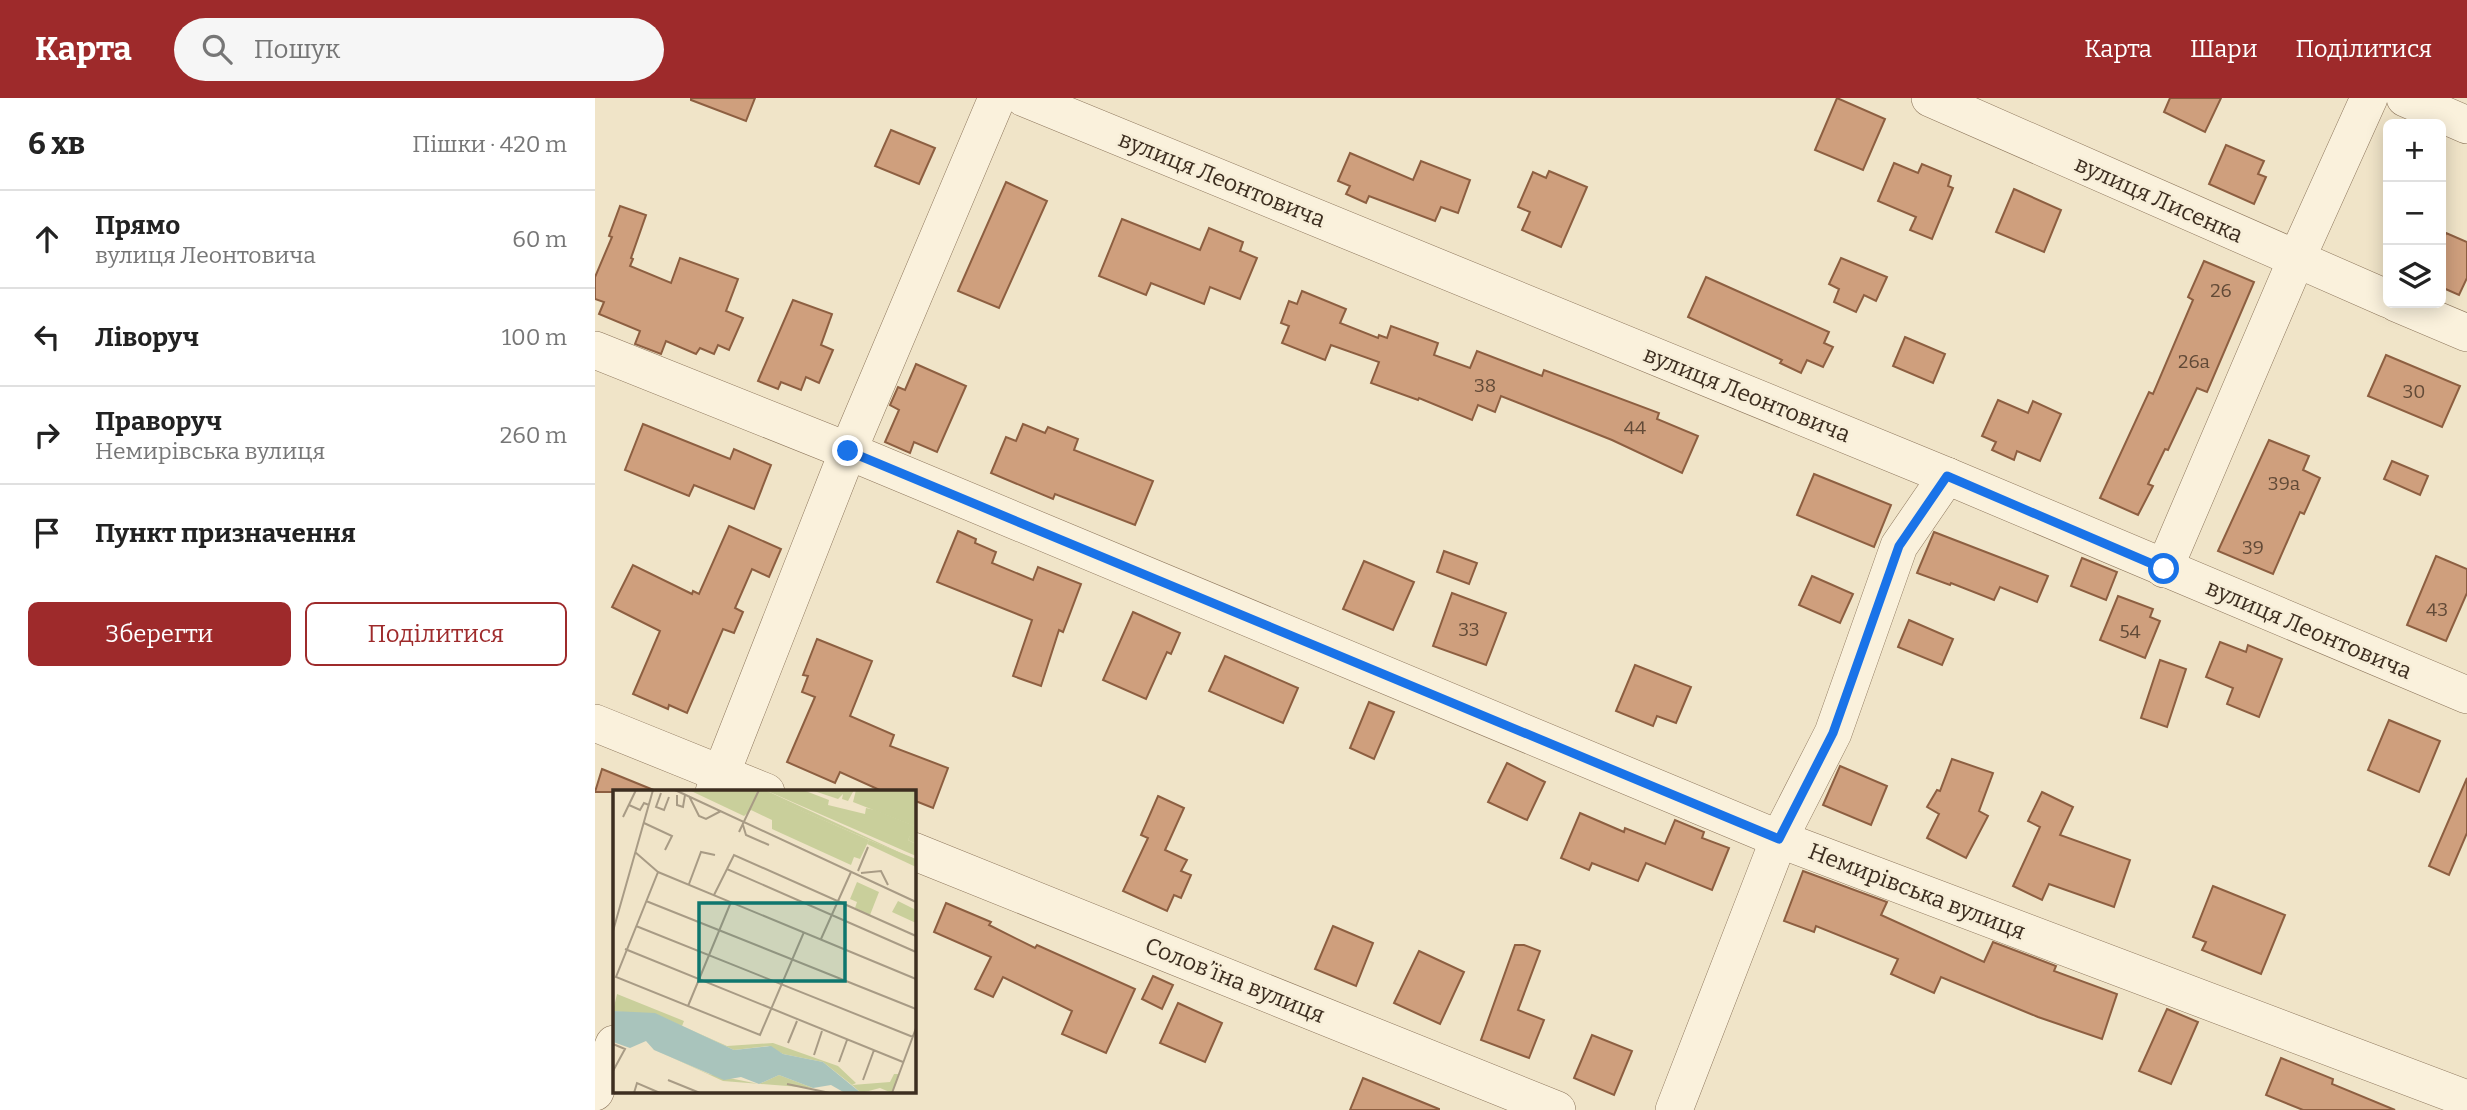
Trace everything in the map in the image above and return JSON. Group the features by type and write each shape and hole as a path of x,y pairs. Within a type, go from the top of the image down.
{"street":[{"path":"718,783 848,451 997,98"},
{"name":"вулиця Леонтовича","path":"1024,98 1947,476 2467,695"},
{"name":"вулиця Лисенка","path":"1930,98 2383,297"},
{"path":"2164,569 2369,98"},
{"path":"2406,98 2467,125"},
{"path":"2408,308 2467,333"},
{"name":"Немирівська вулиця","path":"595,350 848,451 1779,839 2467,1099"},
{"path":"1674,1110 1779,839 1833,733 1899,546 1947,476"},
{"path":"595,723 718,783 755,790"},
{"name":"Соловʼїна вулиця","path":"915,852 1557,1110"},
{"path":"595,1092 613,1047"},
{"path":"595,1108 600,1110"}],"building":[{"path":"691,98 755,98 746,121"},
{"path":"1837,98 1885,119 1863,170 1815,150"},
{"path":"2170,98 2221,98 2205,132 2164,112"},
{"path":"891,130 935,148 919,184 875,166"},
{"path":"2226,145 2264,161 2258,174 2266,177 2254,204 2209,184"},
{"path":"1350,153 1413,180 1421,161 1470,180 1458,213 1441,207 1435,221 1369,196 1366,203 1346,194 1350,186 1338,181"},
{"path":"1894,163 1918,173 1922,164 1951,176 1948,186 1953,188 1932,239 1910,230 1916,217 1878,201"},
{"path":"1549,171 1587,187 1561,247 1522,230 1530,212 1518,207 1533,172 1546,178"},
{"path":"1006,182 1047,201 999,308 958,291"},
{"path":"2014,189 2061,210 2044,252 1996,232"},
{"path":"620,206 646,215 630,266 671,283 680,258 738,279 726,311 743,318 729,350 718,345 714,354 700,348 696,354 666,341 661,354 635,344 640,331 599,314 604,302 595,299 595,277 612,237 609,236"},
{"path":"1122,219 1200,250 1209,228 1243,242 1240,251 1257,258 1240,299 1210,287 1204,304 1151,283 1146,295 1099,276"},
{"path":"2446,233 2467,242 2467,278 2459,295 2446,289"},
{"path":"1841,258 1887,277 1876,301 1864,295 1856,312 1834,302 1839,289 1829,284"},
{"path":"2204,261 2254,282 2207,392 2197,388 2168,450 2165,449 2148,484 2153,486 2138,515 2100,498 2149,392 2153,394 2193,300 2188,297"},
{"path":"1706,277 1829,332 1824,343 1833,347 1823,367 1807,360 1801,373 1780,363 1782,360 1688,317"},
{"path":"1302,291 1346,309 1340,323 1378,338 1379,335 1387,338 1391,326 1438,343 1434,355 1470,368 1477,351 1542,376 1544,370 1659,413 1657,419 1698,436 1682,473 1612,440 1501,396 1495,412 1478,405 1472,420 1419,398 1418,400 1371,383 1379,362 1331,345 1325,360 1282,343 1289,326 1281,323 1289,301 1297,304"},
{"path":"793,300 832,314 821,345 833,350 819,383 806,377 801,390 781,382 778,389 758,381"},
{"path":"1905,337 1945,354 1933,383 1893,366"},
{"path":"2386,355 2460,386 2442,427 2368,396"},
{"path":"916,364 966,386 937,452 914,442 910,453 885,442 899,410 890,405 898,387 905,390"},
{"path":"1998,400 2028,413 2033,401 2061,414 2040,461 2017,451 2014,460 1992,450 1996,442 1982,436"},
{"path":"643,424 730,459 734,449 771,465 754,509 694,485 689,496 625,470"},
{"path":"1023,424 1045,433 1048,427 1078,439 1074,450 1153,481 1135,525 1055,494 1053,499 991,473 1006,437 1016,441"},
{"path":"2269,440 2309,456 2303,470 2320,478 2304,514 2300,512 2273,574 2218,551"},
{"path":"2392,461 2428,476 2420,495 2384,479"},
{"path":"1814,474 1891,505 1874,547 1797,515"},
{"path":"729,526 781,549 769,577 752,569 735,608 743,612 734,633 723,629 687,713 669,705 668,709 633,694 660,631 612,607 633,565 692,594 693,591 699,594"},
{"path":"958,531 976,539 975,543 996,552 992,563 1033,580 1038,567 1081,584 1063,632 1059,630 1041,686 1013,676 1032,620 937,582"},
{"path":"1934,532 2048,576 2037,602 2000,587 1994,600 1917,573"},
{"path":"1444,551 1477,563 1469,584 1437,572"},
{"path":"2436,556 2467,569 2467,593 2446,641 2407,625"},
{"path":"2082,558 2117,572 2106,600 2071,586"},
{"path":"1364,561 1414,582 1393,630 1343,609"},
{"path":"1812,576 1853,594 1840,623 1799,605"},
{"path":"1452,593 1506,613 1486,665 1433,646"},
{"path":"2118,596 2153,609 2150,617 2160,621 2145,658 2100,640"},
{"path":"1133,612 1180,633 1171,654 1167,652 1146,699 1103,680"},
{"path":"1909,620 1953,639 1942,665 1898,647"},
{"path":"817,639 872,661 850,716 894,735 890,746 948,768 933,808 915,801 915,790 880,790 840,772 835,783 787,762 815,697 802,692 808,676 803,675"},
{"path":"2220,642 2246,652 2248,645 2282,659 2259,717 2227,704 2233,688 2206,677"},
{"path":"1225,656 1298,688 1283,723 1209,691"},
{"path":"2160,660 2186,669 2167,727 2141,718"},
{"path":"1635,665 1691,687 1676,723 1657,716 1653,726 1616,711"},
{"path":"1369,702 1394,712 1374,759 1350,748"},
{"path":"2389,720 2440,741 2419,792 2368,770"},
{"path":"1952,759 1993,773 1979,811 1988,816 1966,858 1927,838 1939,814 1927,807 1937,790 1940,791"},
{"path":"1507,763 1545,782 1527,820 1488,802"},
{"path":"1840,766 1887,786 1871,825 1823,805"},
{"path":"602,769 654,790 613,790 595,792"},
{"path":"2467,778 2467,833 2449,875 2429,866"},
{"path":"2042,792 2073,807 2060,835 2130,860 2114,907 2049,884 2042,900 2013,886 2040,827 2028,821"},
{"path":"1158,796 1184,808 1165,850 1187,860 1181,871 1191,875 1181,898 1174,895 1167,911 1123,891 1148,838 1141,835"},
{"path":"1580,813 1624,832 1625,828 1665,844 1675,820 1704,832 1702,838 1729,848 1712,890 1646,863 1638,881 1592,863 1589,870 1561,858"},
{"path":"1803,871 1887,902 1881,915 1984,962 1993,942 2056,966 2054,971 2117,994 2102,1039 2038,1017 1941,977 1934,993 1891,974 1898,959 1816,926 1814,932 1784,921"},
{"path":"2213,886 2285,915 2261,974 2202,950 2206,942 2193,937"},
{"path":"946,903 991,922 989,925 1035,948 1037,945 1135,989 1106,1053 1062,1034 1072,1011 1003,977 993,997 975,989 991,957 934,932"},
{"path":"1333,926 1373,943 1356,986 1315,969"},
{"path":"1515,945 1524,945 1540,951 1518,1010 1544,1020 1529,1058 1481,1040"},
{"path":"1419,951 1464,972 1440,1024 1394,1003"},
{"path":"1153,976 1173,985 1162,1009 1142,999"},
{"path":"1178,1003 1222,1023 1205,1062 1160,1043"},
{"path":"2167,1009 2198,1022 2171,1084 2139,1071"},
{"path":"1592,1035 1632,1051 1614,1095 1574,1078"},
{"path":"2281,1058 2333,1079 2332,1084 2395,1110 2303,1110 2266,1095"},
{"path":"1363,1078 1439,1109 1439,1110 1350,1110"}],"route":[{"path":"848,451 1779,839 1833,733 1899,546 1947,476 2164,569"}]}
